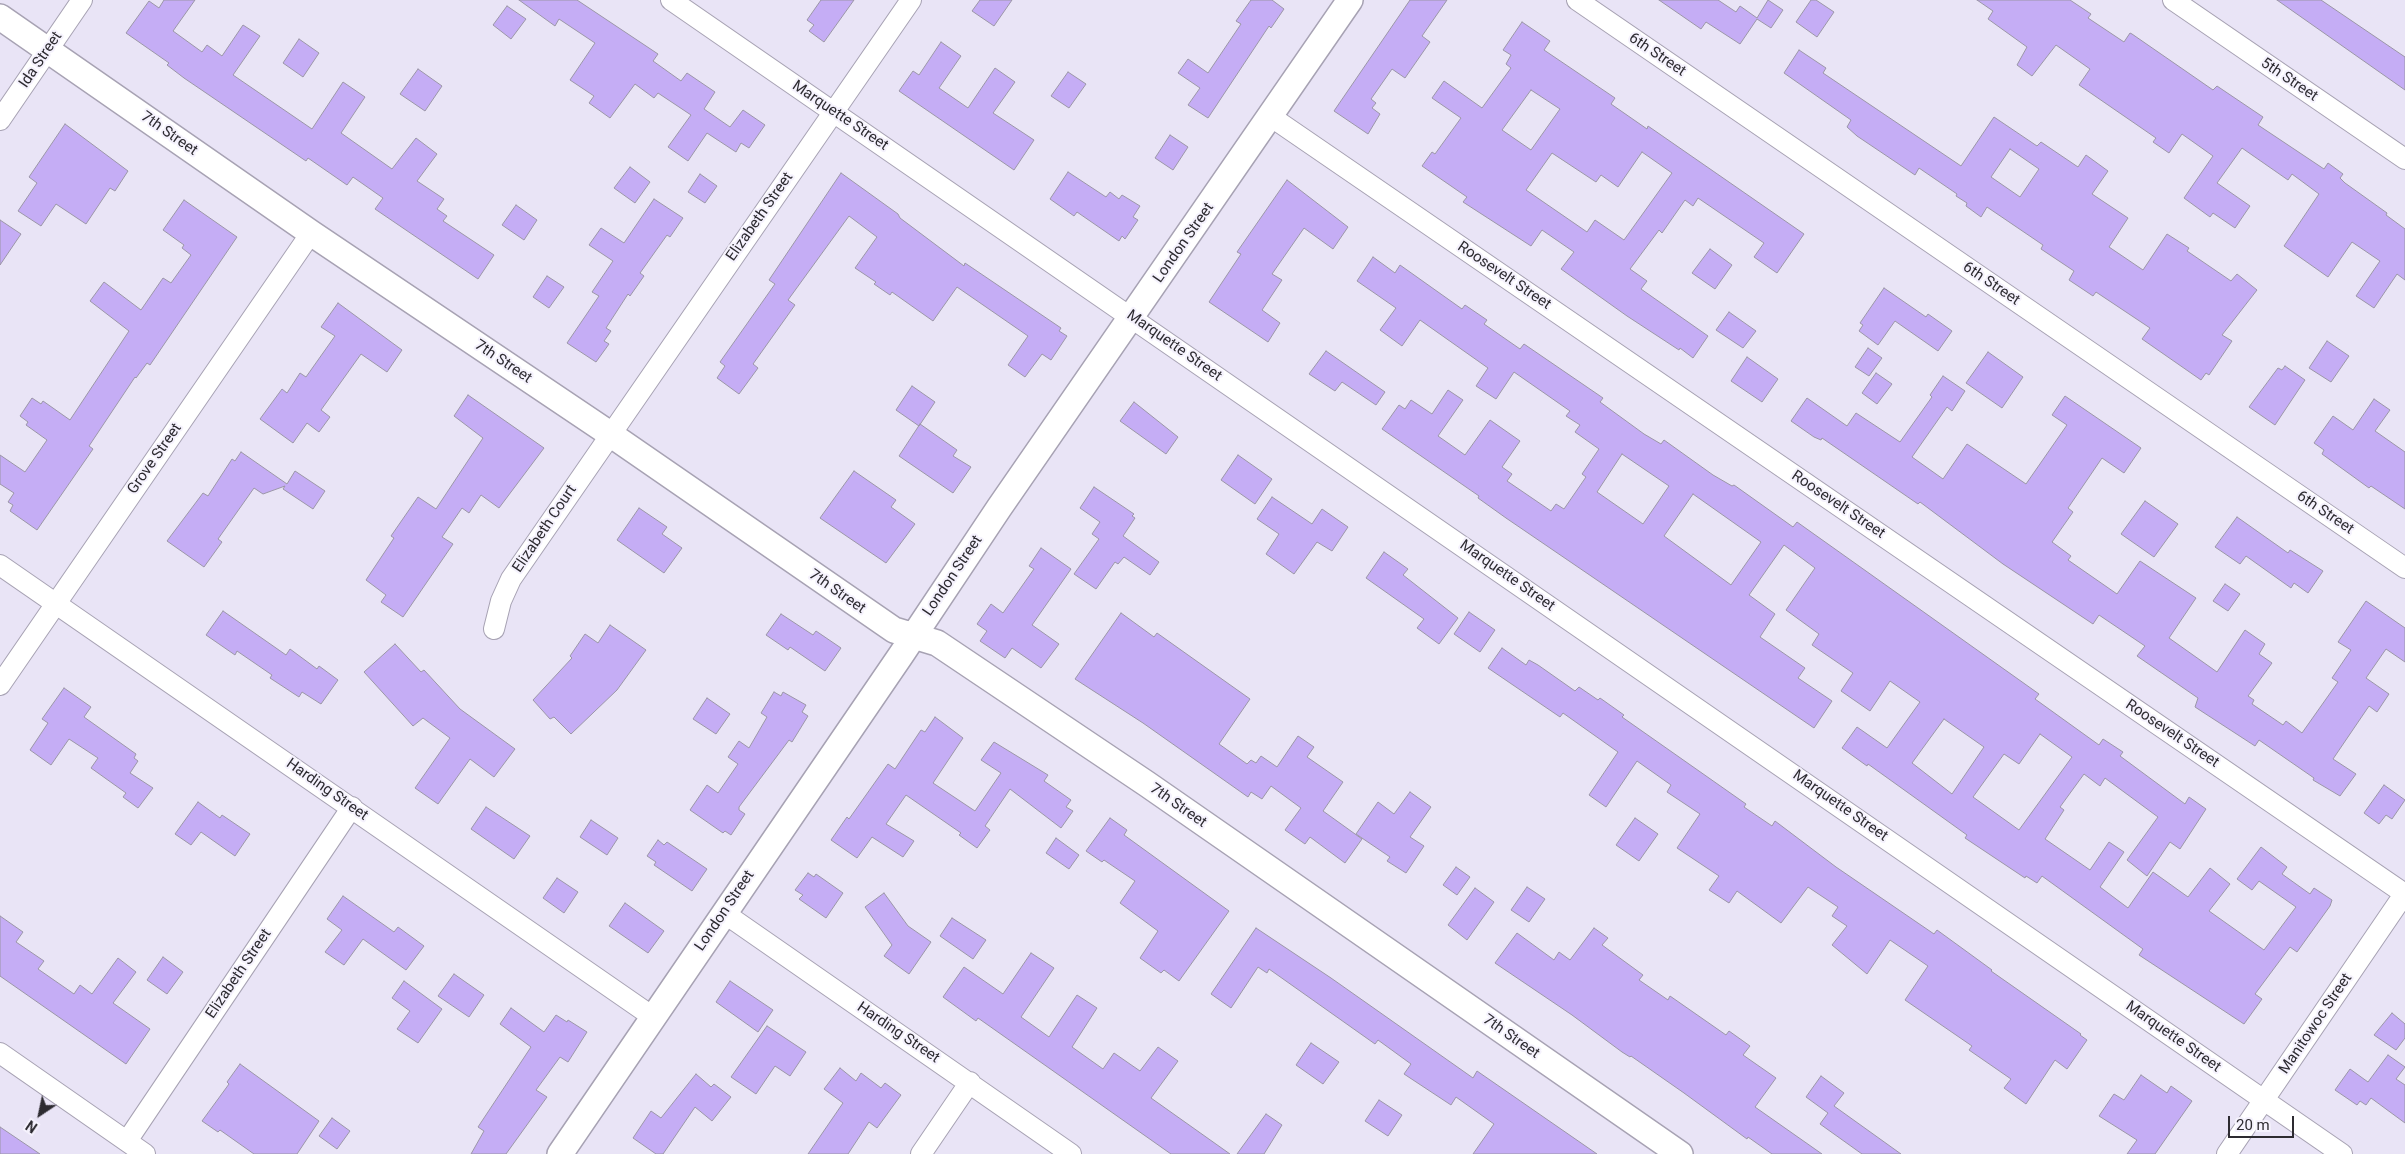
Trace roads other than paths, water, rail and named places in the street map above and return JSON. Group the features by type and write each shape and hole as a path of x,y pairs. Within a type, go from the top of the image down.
{"street":[{"name":"Ida Street","path":"0,120 82,0"},
{"name":"Marquette Street","path":"671,0 2342,1154"},
{"name":"Elizabeth Street","path":"610,434 911,0"},
{"name":"London Street","path":"560,1154 914,636 999,508 1350,0"},
{"name":"6th Street","path":"1576,0 2405,568"},
{"name":"5th Street","path":"2173,0 2405,159"},
{"name":"7th Street","path":"0,17 311,233 610,434 894,630 937,643 1147,784 1680,1154"},
{"name":"Roosevelt Street","path":"1270,116 2405,893"},
{"name":"Grove Street","path":"0,685 311,233"},
{"name":"Elizabeth Court","path":"494,629 511,579 610,434"},
{"name":"Harding Street","path":"0,565 653,1017"},
{"name":"Elizabeth Street","path":"127,1141 352,807"},
{"name":"Manitowoc Street","path":"2227,1154 2405,893"},
{"name":"Harding Street","path":"724,913 1072,1154"},
{"path":"0,1053 145,1154"},
{"path":"921,1154 970,1082"}]}
